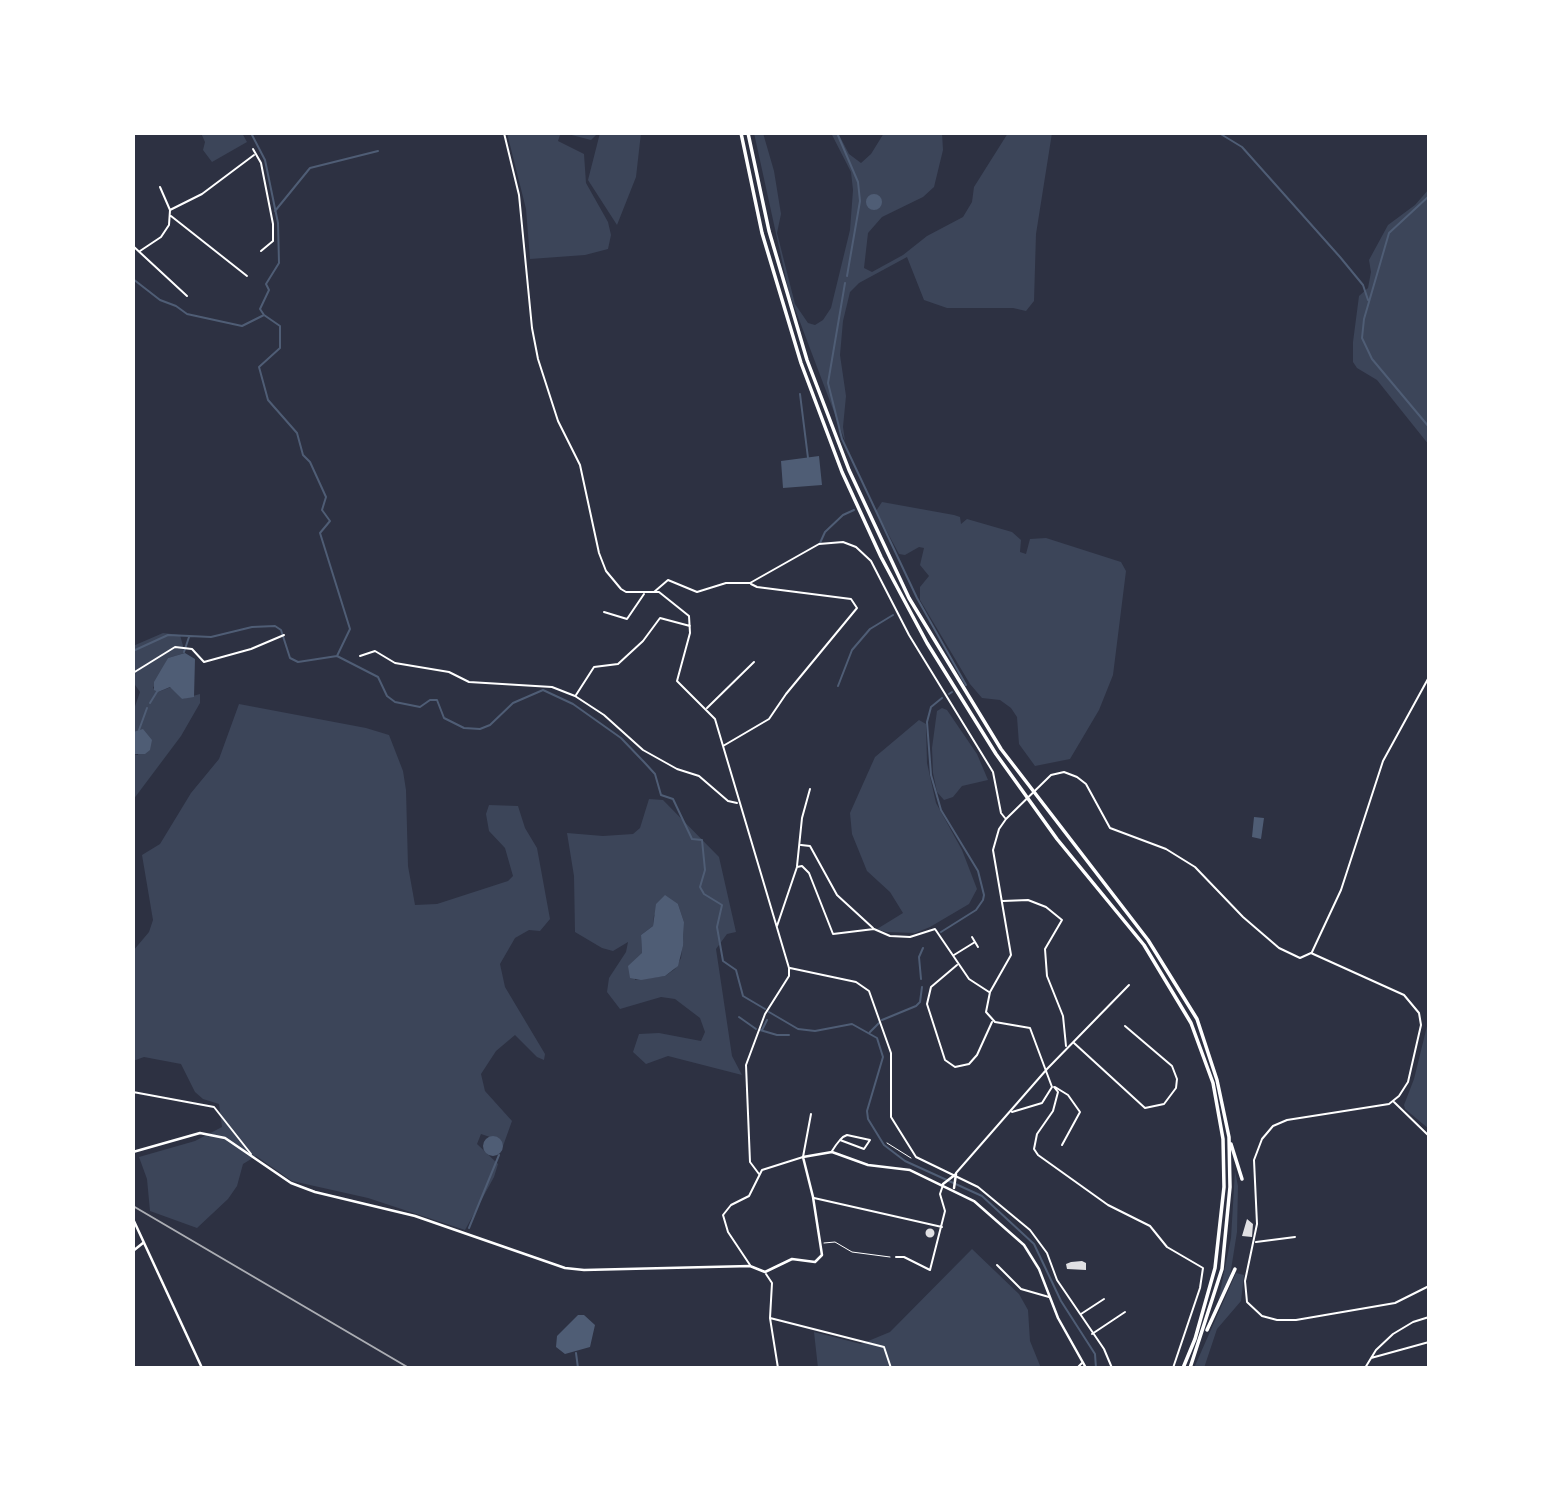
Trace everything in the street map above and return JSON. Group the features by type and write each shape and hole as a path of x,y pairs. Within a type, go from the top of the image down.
{"highway":[{"path":"741,133 768,255 801,363 842,472 892,579 927,643 996,754 1057,839 1161,971 1191,1023 1213,1083 1223,1139 1223,1214 1210,1288 1183,1368"},
{"path":"748,133 771,242 807,360 844,460 882,544 932,640 1000,749 1167,967 1196,1019 1217,1080 1229,1137 1242,1179"},
{"path":"1201,1341 1226,1242 1230,1186 1229,1137"},
{"path":"1191,1368 1235,1269"}],"street":[{"path":"504,133 519,195 531,328 538,359 558,421 580,466 599,554 606,571 626,592 654,592 668,580 697,592 726,583 750,583 819,544 843,542 866,555 921,656 993,772 1001,813 1006,819"},
{"path":"253,149 261,163 273,224 273,241 261,251"},
{"path":"170,210 202,194 254,154"},
{"path":"140,251 161,237 171,216 160,187"},
{"path":"171,216 247,276"},
{"path":"133,246 187,296"},
{"path":"722,747 769,719 786,694 857,608 851,599 757,587 750,583"},
{"path":"654,592 677,605 689,616 691,626 677,681 715,719 789,968 789,976 765,1014 746,1065 750,1161 758,1174"},
{"path":"604,612 627,619 645,593"},
{"path":"575,696 594,667 618,664 643,641 660,618 691,626"},
{"path":"133,673 175,647 192,649 204,662 251,649 283,636"},
{"path":"360,656 375,651 402,666 449,673 469,682 543,684 575,696 604,715 643,750 677,769 699,776 729,801 738,802"},
{"path":"706,709 754,662"},
{"path":"1174,1368 1200,1288 1203,1268 1167,1247 1150,1226 1108,1205 1038,1155 1034,1149 1037,1134 1053,1111 1058,1092 1053,1087 1030,1028 992,1021 985,1009 990,992 1011,955 993,850 999,829 1017,807 1058,772 1077,777 1086,784 1110,828 1182,858 1274,944 1300,958 1311,953 1342,890 1383,761 1429,677"},
{"path":"776,927 783,915 797,867 802,818 810,789"},
{"path":"801,845 810,846 837,895 874,929 890,936 910,937 935,929 969,979 990,992"},
{"path":"797,867 802,866 808,873 834,934 874,929"},
{"path":"1002,901 1028,900 1046,907 1061,918 1061,924 1046,947 1046,972 1063,1016 1068,1048"},
{"path":"972,937 978,947"},
{"path":"953,956 975,942"},
{"path":"1311,953 1404,995 1419,1013 1421,1026 1408,1082 1394,1101 1366,1110 1287,1120 1266,1133 1254,1160 1257,1207 1255,1241 1245,1280 1247,1302 1262,1316 1278,1320 1296,1320 1395,1303 1429,1286"},
{"path":"958,964 931,987 927,1004 945,1060 954,1067 969,1065 977,1055 992,1021"},
{"path":"789,968 856,982 869,991 891,1053 891,1117 916,1157 978,1186 1030,1230 1047,1253 1064,1291 1112,1368"},
{"path":"896,1257 904,1257 930,1270 945,1211 940,1194 945,1183 1012,1112 1047,1069 1129,985"},
{"path":"1073,1042 1145,1108 1164,1104 1176,1088 1177,1079 1172,1066 1125,1026"},
{"path":"1012,1112 1042,1103 1053,1087"},
{"path":"1053,1087 1061,1088 1080,1112 1062,1145"},
{"path":"133,1092 214,1107 255,1159"},
{"path":"1394,1101 1429,1136"},
{"path":"765,1272 792,1259 815,1262 820,1260 821,1244 803,1157 811,1114"},
{"path":"133,1152 200,1133 225,1138 290,1183 315,1192 415,1216 570,1269 657,1270 751,1266 765,1272 772,1283 770,1318 778,1368"},
{"path":"832,1152 840,1140 847,1135 867,1138 869,1143 864,1149 840,1140"},
{"path":"751,1266 728,1231 723,1215 731,1205 749,1196 758,1174 768,1166 832,1152 867,1165 910,1170 954,1187 990,1212 1024,1245 1039,1269 1086,1368"},
{"path":"954,1187 956,1174"},
{"path":"813,1197 942,1227"},
{"path":"133,1219 202,1368"},
{"path":"1255,1241 1295,1237"},
{"path":"133,1251 143,1243"},
{"path":"997,1265 1021,1289 1050,1297"},
{"path":"1080,1315 1104,1299"},
{"path":"1092,1334 1125,1312"},
{"path":"1365,1368 1370,1358 1400,1328 1429,1317"},
{"path":"770,1318 884,1347 891,1368"},
{"path":"1370,1358 1429,1342"},
{"path":"1077,1368 1083,1362"}],"path":[{"path":"887,1143 906,1156 913,1159 916,1157"},
{"path":"821,1244 835,1242 852,1252 896,1257"}],"shaded area":[{"path":"201,133 242,133 247,142 212,162 203,150 205,142"},
{"path":"507,133 564,133 558,141 584,154 586,183 608,222 611,235 608,249 585,255 530,259 526,209"},
{"path":"564,133 598,133 591,140"},
{"path":"600,133 641,133 636,177 617,225 588,180"},
{"path":"754,133 763,133 774,171 781,214 777,233 795,304 808,323 815,325 823,320 831,308 850,230 853,190 851,172 831,133 838,133 849,154 861,163 871,154 884,133 942,133 943,150 934,187 923,197 882,217 868,233 864,268 872,272 903,255 927,236 963,217 972,202 974,187 1008,133 1052,133 1036,234 1034,301 1026,311 1013,308 947,308 924,300 907,257 859,283 850,292 843,321 840,355 846,396 843,427 845,441 789,293"},
{"path":"1429,189 1429,445 1377,380 1357,368 1353,362 1353,342 1359,296 1368,288 1371,272 1369,260 1388,225 1415,205"},
{"path":"871,194 877,194 882,202 880,208 871,210 866,205 866,199"},
{"path":"819,456 822,485 783,488 781,461"},
{"path":"882,502 954,515 960,517 961,524 967,519 1012,532 1021,540 1020,552 1026,554 1030,539 1046,538 1121,562 1126,571 1113,675 1099,710 1070,759 1035,766 1019,744 1017,717 1011,708 1000,700 982,698 970,684 920,600 920,587 929,576 920,565 924,548 919,547 905,555 899,554 876,511"},
{"path":"163,633 180,635 185,653 168,658 153,688 158,692 171,687 182,699 200,694 200,703 181,736 133,800 133,754 138,755 143,730 133,732 133,712 140,692 133,682 133,646"},
{"path":"185,653 195,659 194,697 182,699 170,687 158,692 154,690 154,682 168,658"},
{"path":"239,704 366,728 389,735 403,771 406,790 408,866 415,905 437,904 508,881 513,876 505,848 489,831 486,814 489,805 518,806 525,828 537,848 550,919 540,931 529,930 515,938 500,964 505,987 545,1054 544,1060 537,1057 515,1035 496,1051 481,1074 485,1091 512,1121 503,1146 499,1140 481,1134 477,1144 498,1164 494,1177 465,1230 368,1198 292,1181 256,1156 243,1164 237,1186 228,1199 197,1228 150,1211 147,1179 139,1157 195,1141 222,1127 219,1104 203,1099 195,1092 181,1064 144,1057 133,1061 133,951 149,932 153,920 142,855 160,844 191,793 219,759"},
{"path":"942,708 947,710 977,754 988,780 962,786 953,797 944,800 937,792 932,748 937,711"},
{"path":"919,720 926,724 927,763 936,803 962,850 977,889 969,904 930,927 915,933 886,932 877,929 903,913 890,892 867,871 852,834 850,813 875,757"},
{"path":"143,729 152,740 150,750 145,754 133,754 133,732"},
{"path":"649,799 663,800 719,857 736,932 727,934 716,949 732,1056 742,1075 668,1056 646,1064 633,1052 639,1034 659,1033 701,1041 705,1032 700,1018 675,999 661,997 620,1009 607,992 609,978 626,952 628,942 613,951 602,948 575,932 574,876 567,833 603,836 633,834 640,828","holes":["678,904 684,922 681,958 675,969 665,976 635,980 642,953 641,935 653,926 654,915"]},
{"path":"1254,817 1264,818 1261,839 1252,837"},
{"path":"665,895 678,904 684,922 683,946 678,966 665,976 641,980 630,978 628,966 642,953 641,935 653,926 656,904"},
{"path":"1429,1018 1429,1129 1405,1109 1404,1105 1414,1079"},
{"path":"493,1136 500,1139 503,1146 500,1153 493,1156 486,1153 483,1146 486,1139"},
{"path":"1235,1171 1238,1186 1237,1232 1230,1276 1218,1302 1231,1238"},
{"path":"972,1249 1019,1294 1028,1310 1030,1341 1041,1368 818,1368 814,1332 861,1344 890,1332"},
{"path":"1236,1273 1244,1275 1241,1301 1217,1329 1204,1368 1194,1368"},
{"path":"578,1315 584,1315 595,1325 590,1347 565,1354 556,1347 557,1336"}],"building":[{"path":"1247,1219 1253,1224 1252,1237 1242,1236"},
{"path":"930,1228 935,1233 930,1238 925,1233"},
{"path":"1082,1261 1086,1263 1086,1270 1067,1269 1066,1264"}],"waterway":[{"path":"251,133 265,160 278,223 279,263 266,284 269,290 260,309 264,315"},
{"path":"837,133 858,182 860,201 847,276"},
{"path":"1219,133 1242,147 1340,257 1363,285 1368,300"},
{"path":"275,211 310,168 378,151"},
{"path":"1429,196 1389,233 1364,319 1362,338 1372,359 1429,427"},
{"path":"133,279 160,300 187,314 242,326 264,315 280,326 280,348 259,367 268,400 297,433 303,455 310,462 326,497 322,510 330,521 320,533 350,629 337,656"},
{"path":"845,283 828,383 842,439 917,598 966,685"},
{"path":"800,394 808,458"},
{"path":"820,543 825,532 843,515 854,510"},
{"path":"838,686 852,650 870,629 893,615"},
{"path":"133,651 168,635 211,637 252,627 275,626 281,630 290,658 298,662 337,656 378,677 387,696 395,702 420,707 430,700 437,700 444,718 464,728 480,729 490,725 513,703 543,690 573,704 621,738 644,762 655,774 661,795 673,799 692,839 702,840 705,870 700,887 704,894 722,905 717,927 723,961 736,970 743,996 765,1009"},
{"path":"184,652 189,637"},
{"path":"150,703 158,690"},
{"path":"941,932 976,910 984,895 978,871 941,810 931,775 927,722 931,707 942,698"},
{"path":"139,730 147,708"},
{"path":"921,979 919,957 923,948"},
{"path":"882,1020 916,1006 920,1002 922,987"},
{"path":"769,1012 798,1029 815,1031 852,1024 877,1038 883,1057 867,1111 868,1119 884,1145 905,1161 982,1196 1034,1244 1061,1301 1095,1354 1096,1368"},
{"path":"739,1017 756,1029"},
{"path":"762,1030 767,1020"},
{"path":"870,1032 879,1023"},
{"path":"760,1030 789,1035"},
{"path":"469,1228 499,1155"},
{"path":"576,1353 578,1368"}],"railway":[{"path":"133,1206 409,1368"}]}
